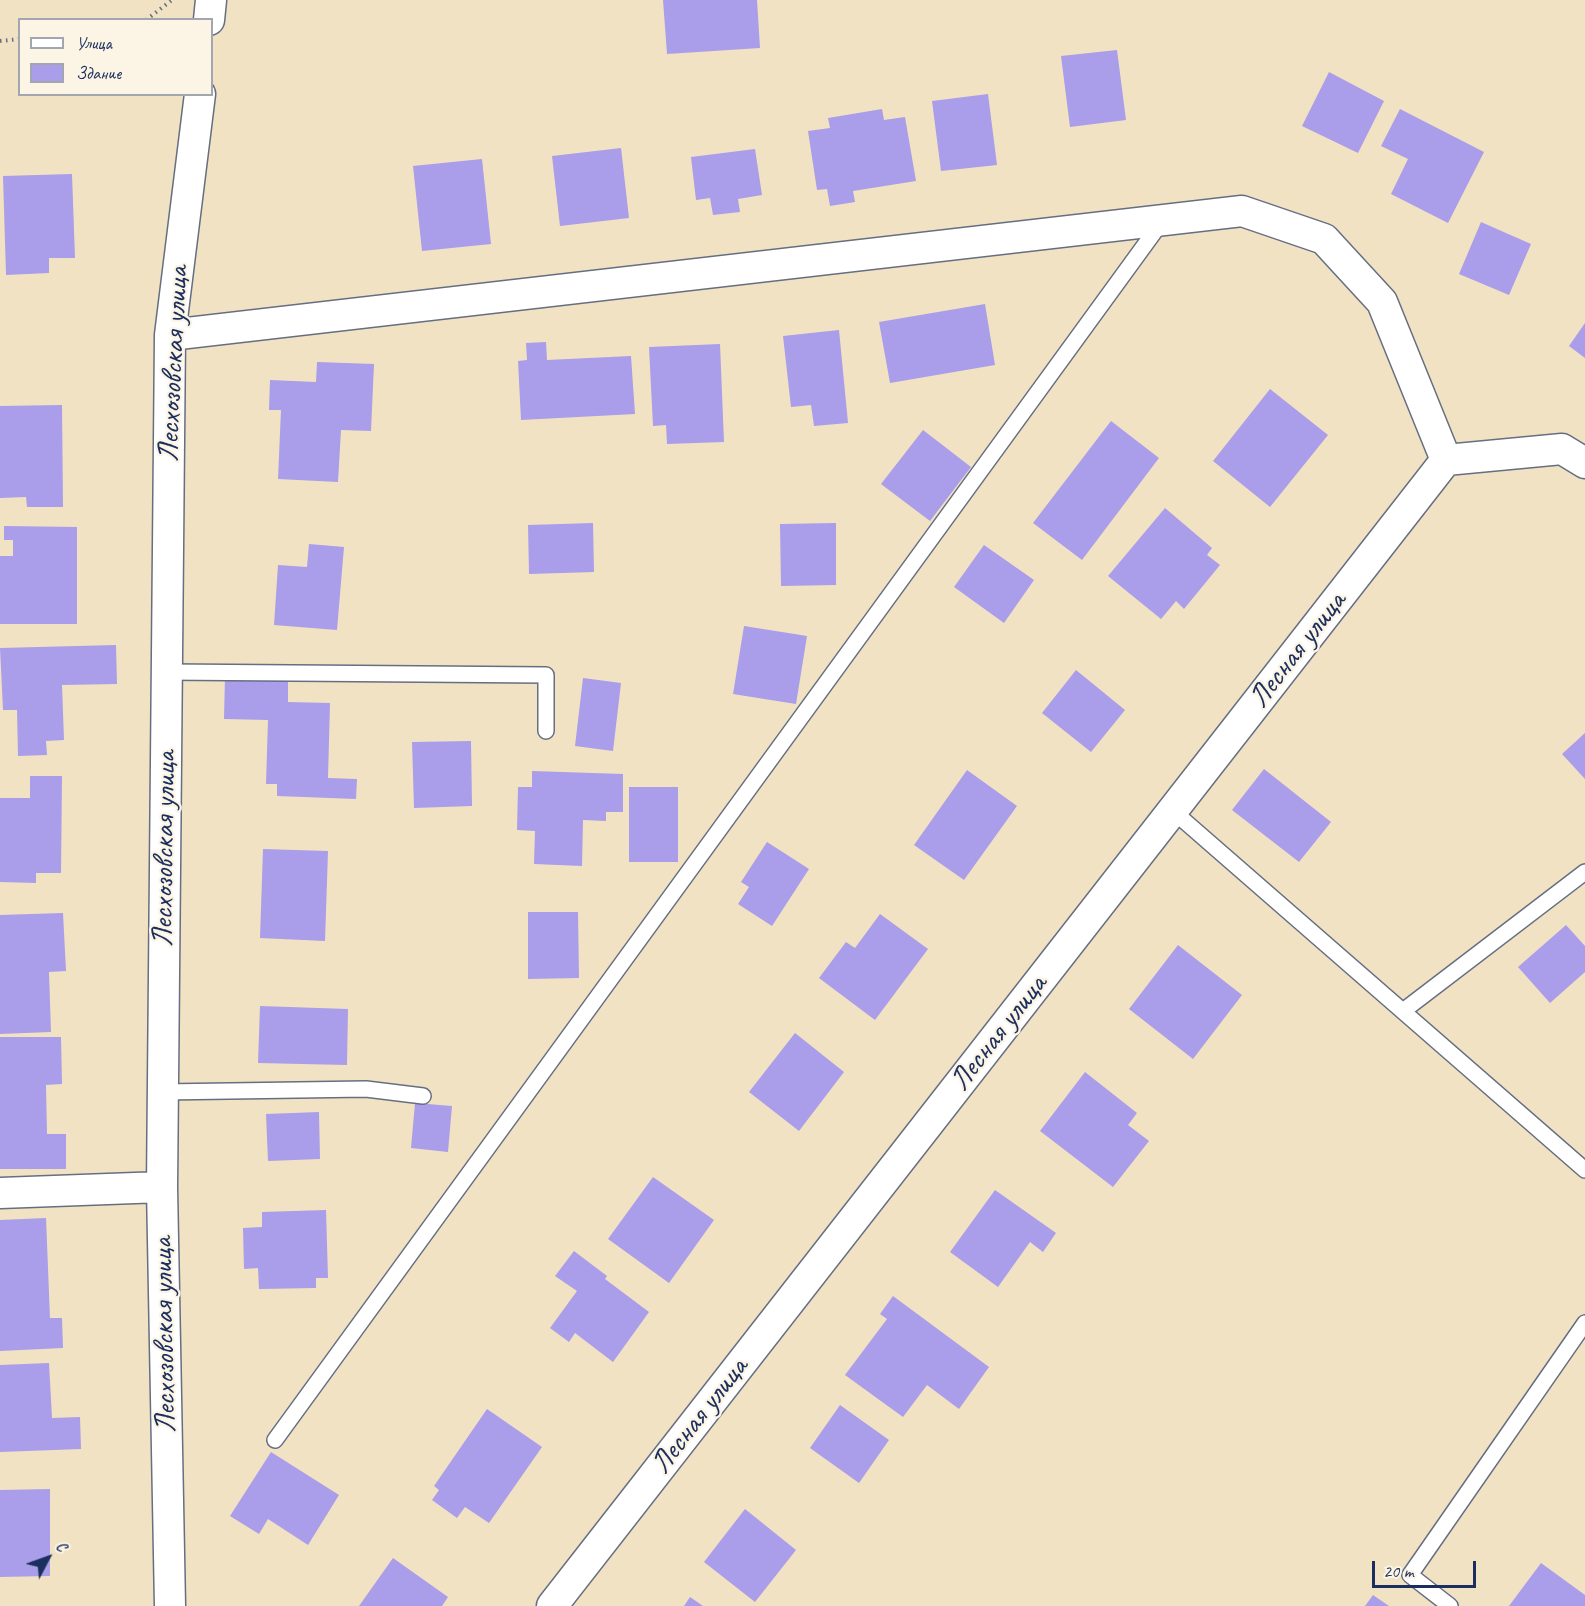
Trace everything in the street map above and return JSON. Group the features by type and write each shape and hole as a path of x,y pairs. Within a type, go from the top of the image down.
{"street":[{"path":"209,18 211,0"},
{"name":"Лесхозовская улица","path":"170,1606 162,1092 170,335 200,96"},
{"path":"170,335 1242,211 1324,239 1382,302 1446,460 1562,449 1585,463"},
{"name":"Лесная улица","path":"552,1606 1446,460"},
{"path":"0,1193 162,1187"}],"lane":[{"path":"275,1440 1163,220"},
{"path":"166,672 546,675 546,731"},
{"path":"1173,811 1585,1170"},
{"path":"1403,1011 1585,872"},
{"path":"162,1092 366,1089 423,1096"},
{"path":"1450,1606 1410,1575 1585,1323"}],"path":[{"path":"149,18 172,0"},
{"path":"0,41 18,39"}],"building":[{"path":"663,0 757,0 760,48 667,54"},
{"path":"1117,50 1126,120 1070,127 1061,56"},
{"path":"1329,72 1384,101 1358,153 1302,126"},
{"path":"988,94 997,165 941,171 932,101"},
{"path":"882,109 884,120 905,117 916,181 853,191 855,202 830,206 827,189 817,190 808,131 830,128 828,118"},
{"path":"1400,109 1484,152 1448,223 1391,194 1408,159 1381,146"},
{"path":"621,148 629,218 560,226 552,156"},
{"path":"755,149 762,195 738,199 740,212 713,215 710,198 696,200 691,157"},
{"path":"482,159 491,244 422,251 413,166"},
{"path":"72,174 75,258 49,258 49,273 6,275 3,176"},
{"path":"1481,222 1531,244 1509,295 1459,274"},
{"path":"985,304 995,365 890,383 879,322"},
{"path":"1585,323 1585,358 1569,346"},
{"path":"839,330 848,423 814,426 811,405 791,407 783,336"},
{"path":"546,342 547,360 631,356 635,414 521,420 518,361 527,360 526,343"},
{"path":"720,344 724,442 667,444 666,425 653,426 649,347"},
{"path":"317,362 374,364 371,431 341,430 338,482 278,479 281,410 269,410 270,380 316,382"},
{"path":"1270,389 1328,435 1270,507 1213,461"},
{"path":"62,405 63,507 27,507 26,497 0,498 0,406"},
{"path":"1111,421 1159,458 1082,560 1033,523"},
{"path":"923,430 971,467 930,521 881,484"},
{"path":"1165,508 1212,548 1207,555 1220,565 1184,609 1176,601 1161,619 1108,576"},
{"path":"593,523 594,572 529,574 528,525"},
{"path":"836,523 836,585 781,586 780,524"},
{"path":"4,526 77,527 77,624 0,624 0,556 13,556 13,540 4,540"},
{"path":"309,544 344,547 337,630 274,625 278,565 307,567"},
{"path":"984,545 1034,580 1004,623 954,587"},
{"path":"744,626 807,636 796,704 733,694"},
{"path":"116,645 117,684 62,685 64,740 46,741 47,755 18,756 17,710 3,710 0,648"},
{"path":"1076,670 1125,710 1091,752 1042,713"},
{"path":"225,676 288,678 288,702 330,703 328,778 357,779 356,799 277,796 277,784 266,784 268,720 224,719"},
{"path":"583,678 621,683 613,751 575,746"},
{"path":"1585,733 1585,779 1562,754"},
{"path":"471,741 472,806 414,808 412,742"},
{"path":"1264,769 1331,822 1299,862 1232,810"},
{"path":"967,770 1017,806 964,880 914,845"},
{"path":"532,771 623,774 623,812 606,812 606,821 583,820 582,866 534,864 535,831 517,830 518,787 532,787"},
{"path":"30,776 62,776 61,873 36,873 36,883 0,882 0,798 30,798"},
{"path":"629,787 678,787 678,862 629,862"},
{"path":"767,842 809,869 772,926 738,904 749,887 741,882"},
{"path":"263,849 328,851 325,941 260,938"},
{"path":"528,912 578,912 579,978 528,979"},
{"path":"63,913 66,971 49,972 51,1032 0,1034 0,915"},
{"path":"880,914 928,949 875,1020 819,978 846,942 855,948"},
{"path":"1566,925 1585,946 1585,972 1550,1003 1518,967"},
{"path":"1178,945 1242,995 1193,1059 1129,1009"},
{"path":"260,1006 348,1009 347,1065 258,1063"},
{"path":"795,1033 844,1072 799,1131 749,1092"},
{"path":"0,1037 61,1037 62,1084 46,1085 47,1134 66,1134 66,1169 0,1169"},
{"path":"1085,1072 1137,1113 1128,1125 1149,1141 1113,1187 1040,1131"},
{"path":"415,1103 452,1106 448,1152 411,1148"},
{"path":"319,1112 320,1159 268,1161 266,1114"},
{"path":"653,1177 714,1220 669,1283 608,1239"},
{"path":"995,1190 1056,1233 1043,1252 1030,1242 998,1287 950,1252"},
{"path":"326,1210 328,1278 316,1278 316,1288 259,1289 258,1268 244,1269 243,1228 262,1227 262,1212"},
{"path":"46,1218 50,1318 62,1318 63,1348 0,1351 0,1220"},
{"path":"574,1251 607,1276 605,1279 649,1312 613,1362 575,1333 569,1342 550,1328 577,1291 555,1276"},
{"path":"893,1296 989,1367 959,1409 927,1385 903,1417 845,1375 887,1319 880,1314"},
{"path":"49,1363 52,1418 80,1417 81,1449 0,1452 0,1365"},
{"path":"840,1405 889,1440 859,1483 810,1448"},
{"path":"487,1409 542,1447 489,1523 465,1507 457,1518 432,1500 439,1490 434,1486"},
{"path":"271,1452 339,1495 308,1545 268,1519 259,1534 230,1516"},
{"path":"50,1489 50,1576 0,1577 0,1490"},
{"path":"745,1509 796,1550 755,1602 704,1562"},
{"path":"393,1558 448,1597 442,1606 359,1606"},
{"path":"1541,1563 1585,1595 1585,1606 1509,1606"},
{"path":"1373,1595 1389,1606 1365,1606"},
{"path":"690,1597 703,1606 684,1606"}]}
